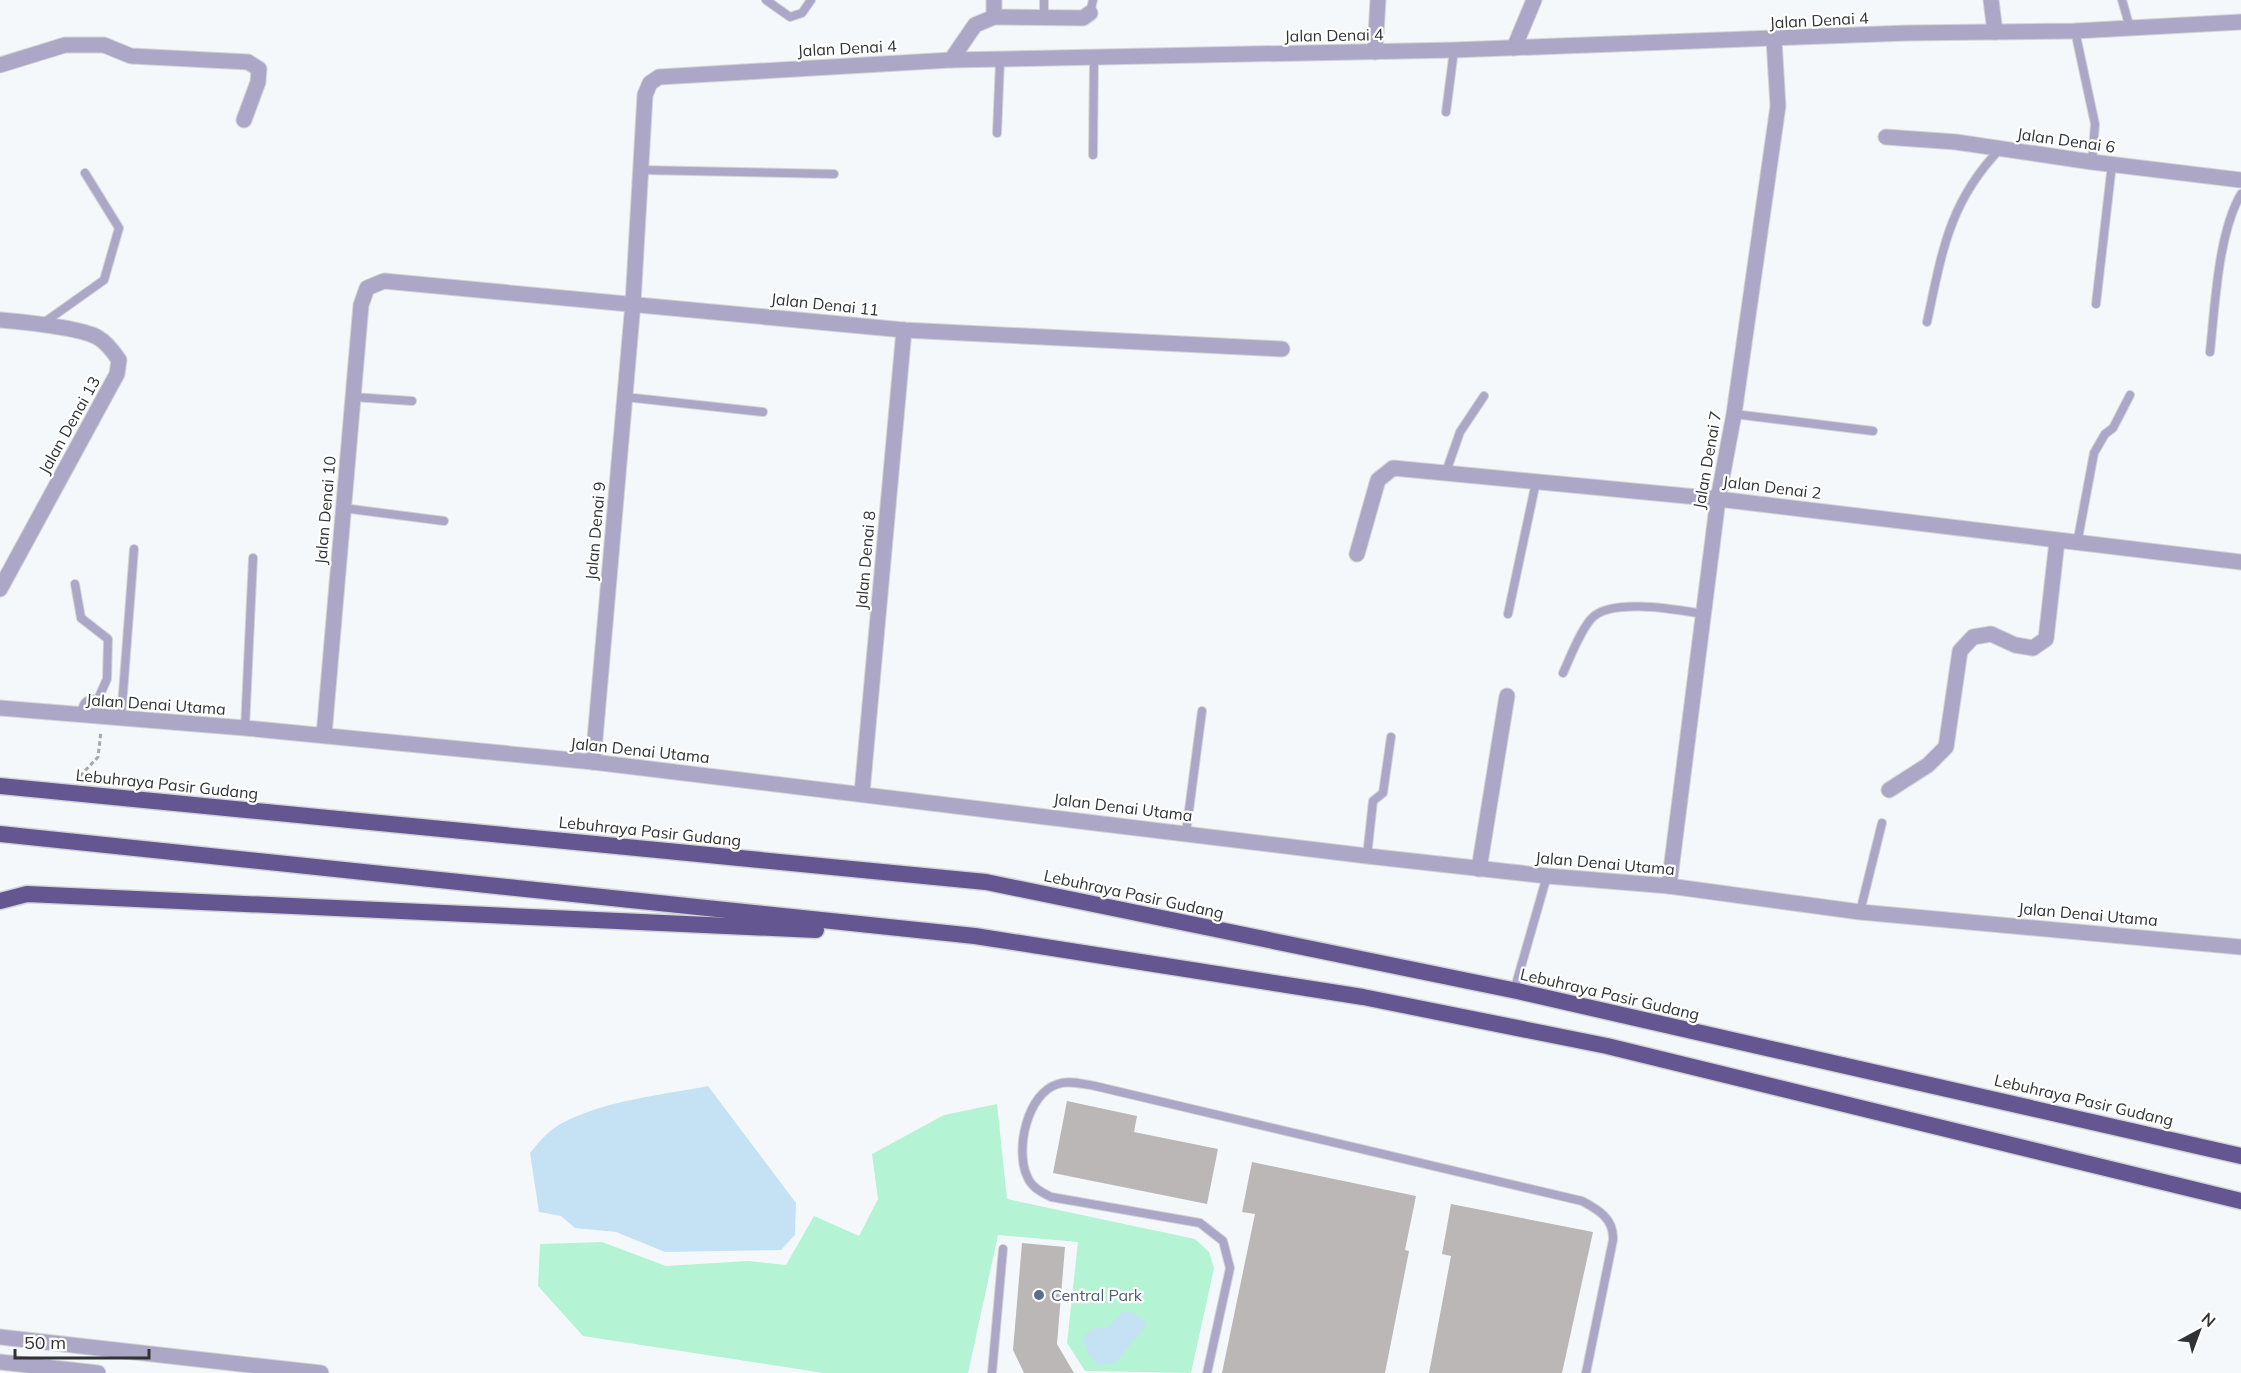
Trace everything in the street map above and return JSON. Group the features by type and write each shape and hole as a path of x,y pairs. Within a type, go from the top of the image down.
{"highway":[{"name":"Lebuhraya Pasir Gudang","path":"0,786 986,882 1514,991 2241,1156"},
{"path":"0,834 975,936 1363,997 1607,1046 2241,1201"},
{"path":"0,901 27,894 975,936"}],"street":[{"path":"994,0 994,17"},
{"path":"1375,52 1378,0"},
{"path":"1514,48 1534,0"},
{"path":"1990,0 1995,32"},
{"path":"951,60 975,25 994,17 1083,18 1091,7"},
{"name":"Jalan Denai 4","path":"633,303 645,95 650,83 659,77 951,60 1000,61 1454,50 2075,31 2241,22"},
{"name":"Jalan Denai 7","path":"1670,886 1718,499 1734,414 1778,106 1774,40"},
{"path":"0,65 65,45 104,45 131,56 248,62 259,69 258,82 244,120"},
{"name":"Jalan Denai 6","path":"1886,137 1956,142 2092,162 2241,180"},
{"name":"Jalan Denai 11","path":"367,288 384,281 904,330 1282,349"},
{"name":"Jalan Denai 10","path":"324,735 361,305 367,288"},
{"name":"Jalan Denai 9","path":"592,762 633,303"},
{"name":"Jalan Denai 13","path":"0,320 41,325 96,336 110,347 119,360 117,374 0,589"},
{"name":"Jalan Denai 8","path":"862,793 904,330"},
{"name":"Jalan Denai 2","path":"1357,554 1374,490 1384,473 1393,468 1718,499 2241,562"},
{"path":"1889,790 1928,765 1946,747 1960,651 1973,637 1990,634 2015,645 2033,648 2046,639 2056,541"},
{"path":"1479,869 1507,696"},
{"name":"Jalan Denai Utama","path":"0,708 324,735 592,762 1479,869 1670,886 1860,912 2241,947"},
{"path":"0,1337 321,1373"},
{"path":"0,1362 98,1373"}],"lane":[{"path":"766,0 790,17 802,13 811,0"},
{"path":"1044,0 1044,18"},
{"path":"2122,0 2130,28"},
{"path":"2075,31 2095,124 2092,162"},
{"path":"1446,112 1454,50"},
{"path":"1092,155 1094,58"},
{"path":"997,132 1000,61"},
{"path":"1928,322 1943,244 1969,186 1978,172 2000,149"},
{"path":"2096,304 2112,164"},
{"path":"640,170 834,174"},
{"path":"41,325 104,280 119,228 86,173"},
{"path":"2210,352 2224,243 2233,210 2241,194"},
{"path":"2077,544 2094,453 2105,434 2113,428 2130,395"},
{"path":"1446,472 1460,432 1484,396"},
{"path":"353,397 412,401"},
{"path":"625,397 763,412"},
{"path":"1734,414 1873,431"},
{"path":"1508,614 1536,482"},
{"path":"343,508 444,521"},
{"path":"121,719 134,549"},
{"path":"245,728 253,558"},
{"path":"75,584 81,618 108,639 107,679 98,699 90,699 84,703 80,716"},
{"path":"1563,673 1592,618 1603,613 1627,606 1638,606 1704,614"},
{"path":"1186,833 1202,711"},
{"path":"1367,856 1373,801 1383,793 1391,737"},
{"path":"1860,912 1882,822"},
{"path":"1514,991 1547,876"},
{"path":"1207,1373 1230,1268 1223,1241 1200,1223 1051,1197 1038,1190 1027,1178 1023,1166 1026,1124 1033,1105 1044,1092 1058,1083 1095,1086 1582,1201 1599,1210 1613,1230 1613,1240 1586,1373"},
{"path":"992,1373 1003,1249"}],"path":[{"path":"59,792 90,769 98,757 100,718"}],"green space":[{"path":"997,1104 1007,1199 1195,1239 1209,1252 1214,1268 1191,1373 1085,1371 1067,1343 1078,1242 998,1235 968,1373 824,1373 583,1336 538,1286 540,1244 602,1242 666,1266 748,1261 786,1265 814,1216 859,1236 878,1199 872,1154 944,1115"}],"water":[{"path":"708,1086 796,1203 795,1235 781,1250 665,1252 616,1232 575,1228 561,1216 539,1212 530,1153 552,1130 568,1120 601,1108"},
{"path":"1132,1312 1144,1321 1146,1326 1115,1363 1100,1365 1089,1356 1083,1338 1091,1329 1108,1327 1121,1313"}],"building":[{"path":"1067,1101 1137,1116 1134,1132 1218,1149 1207,1204 1053,1173"},
{"path":"1252,1162 1416,1196 1405,1250 1409,1251 1385,1373 1222,1373 1255,1214 1242,1212"},
{"path":"1451,1204 1593,1232 1562,1373 1429,1373 1451,1256 1442,1254"},
{"name":"Central Park","path":"1022,1243 1065,1247 1057,1344 1074,1373 1024,1373 1013,1350"}],"place":[{"name":"Central Park","path":"1039,1295"}]}
